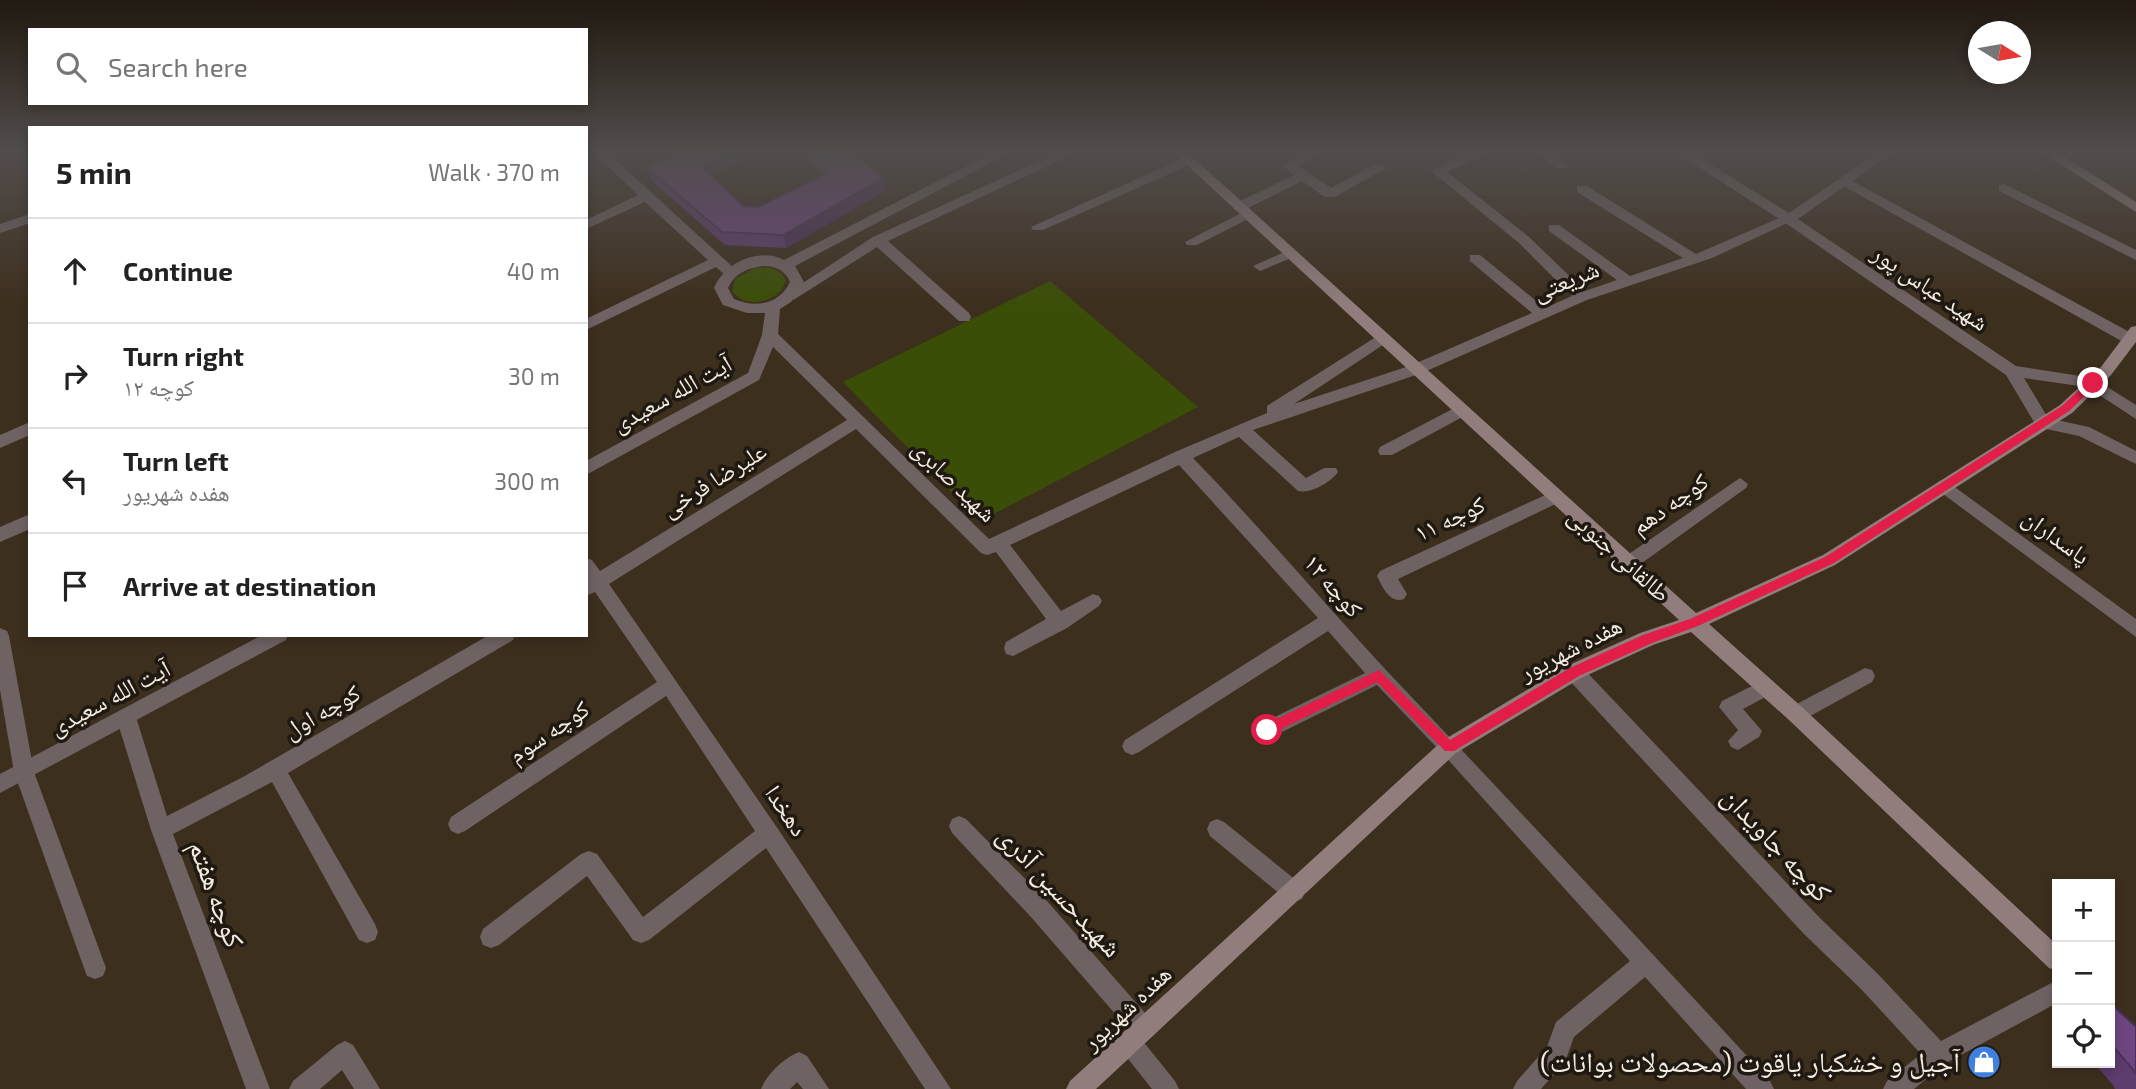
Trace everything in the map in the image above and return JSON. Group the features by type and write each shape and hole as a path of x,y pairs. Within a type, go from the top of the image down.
{"main road":[{"name":"طالقانی جنوبی","path":"1235,203 1462,410 1554,498 1796,714 2052,955"},
{"name":"هفده شهریور","path":"1078,1089 1449,747 1574,672 1647,639 1694,623 1829,560 2066,409 2106,371 2133,335"}],"street":[{"path":"588,224 634,203"},
{"path":"653,203 730,272"},
{"path":"786,265 907,203"},
{"path":"790,296 795,289 796,276 786,265 764,261 740,266 730,272 721,288 728,302 748,309 773,306 790,296 878,240 960,203"},
{"path":"1038,228 1089,203"},
{"path":"1192,242 1256,203"},
{"path":"1478,203 1524,240 1582,297"},
{"path":"1604,203 1694,259"},
{"name":"شهید عباس پور","path":"1763,203 2012,371"},
{"name":"شریعتی","path":"1245,427 1417,369 1582,297 1694,259 1789,219 1813,203"},
{"path":"1886,203 2133,335"},
{"path":"2033,203 2136,256"},
{"path":"0,229 28,219"},
{"path":"1555,228 1628,281"},
{"path":"878,240 964,317"},
{"path":"1260,267 1291,253"},
{"path":"1475,258 1543,314"},
{"path":"588,325 717,261"},
{"name":"آیت الله سعیدی","path":"588,468 754,376 770,335 773,306"},
{"name":"شهید صابری","path":"770,335 987,548 1245,427"},
{"path":"1330,472 1304,486 1245,427 1384,339"},
{"path":"2012,371 2093,383 2136,413"},
{"path":"2012,371 2043,424 2083,431 2136,458"},
{"path":"1385,451 1462,410"},
{"name":"علیرضا فرخی","path":"590,578 857,421"},
{"path":"0,442 28,429"},
{"name":"کوچه ۱۲","path":"1181,456 1379,675 1449,747 1762,1089"},
{"name":"کوچه دهم","path":"1629,563 1740,484"},
{"name":"پاسداران","path":"1945,486 2136,629"},
{"name":"کوچه ۱۱","path":"1398,594 1387,576 1554,498"},
{"path":"0,535 28,523"},
{"path":"999,542 1060,622"},
{"name":"دهخدا","path":"590,578 669,684 939,1089"},
{"path":"1013,648 1093,601"},
{"path":"1132,746 1330,620"},
{"path":"0,636 23,772 95,968"},
{"name":"آیت الله سعیدی","path":"0,784 275,637"},
{"name":"کوچه اول","path":"161,830 275,769 503,637"},
{"name":"کوچه جاویدان","path":"1574,672 1812,926 1869,981 1938,1055"},
{"path":"1267,730 1379,675"},
{"path":"1796,714 1865,676"},
{"name":"کوچه سوم","path":"458,824 669,684"},
{"path":"1738,741 1752,731 1729,707 1766,687"},
{"name":"کوچه هفتم","path":"126,717 161,830 258,1089"},
{"path":"275,769 367,932"},
{"name":"شهیدحسین آذری","path":"959,826 1039,909 1137,1035 1167,1089"},
{"path":"1217,829 1294,892"},
{"path":"491,937 589,861 640,932 769,833"},
{"path":"1525,1089 1558,1054 1563,1030 1646,962"},
{"path":"1898,1088 1938,1055 2052,993"},
{"path":"301,1089 345,1053 368,1089"},
{"path":"773,1089 799,1064 817,1089"}],"green space":[{"path":"755,268 780,272 786,280 781,291 756,302 749,302 737,296 732,291 735,279"},
{"path":"1050,281 1198,407 980,521 843,382"}],"building":[{"path":"688,203 740,203 743,206 759,207 767,203 839,203 783,235 722,232"},
{"path":"2115,1008 2136,1027 2136,1073 2115,1049"}],"place":[{"name":"آجیل و خشکبار یاقوت (محصولات بوانات)","path":"1984,1062"}],"route":[{"path":"1267,730 1379,675 1449,747 1574,672 1647,639 1694,623 1829,560 2066,409 2093,383"}]}
